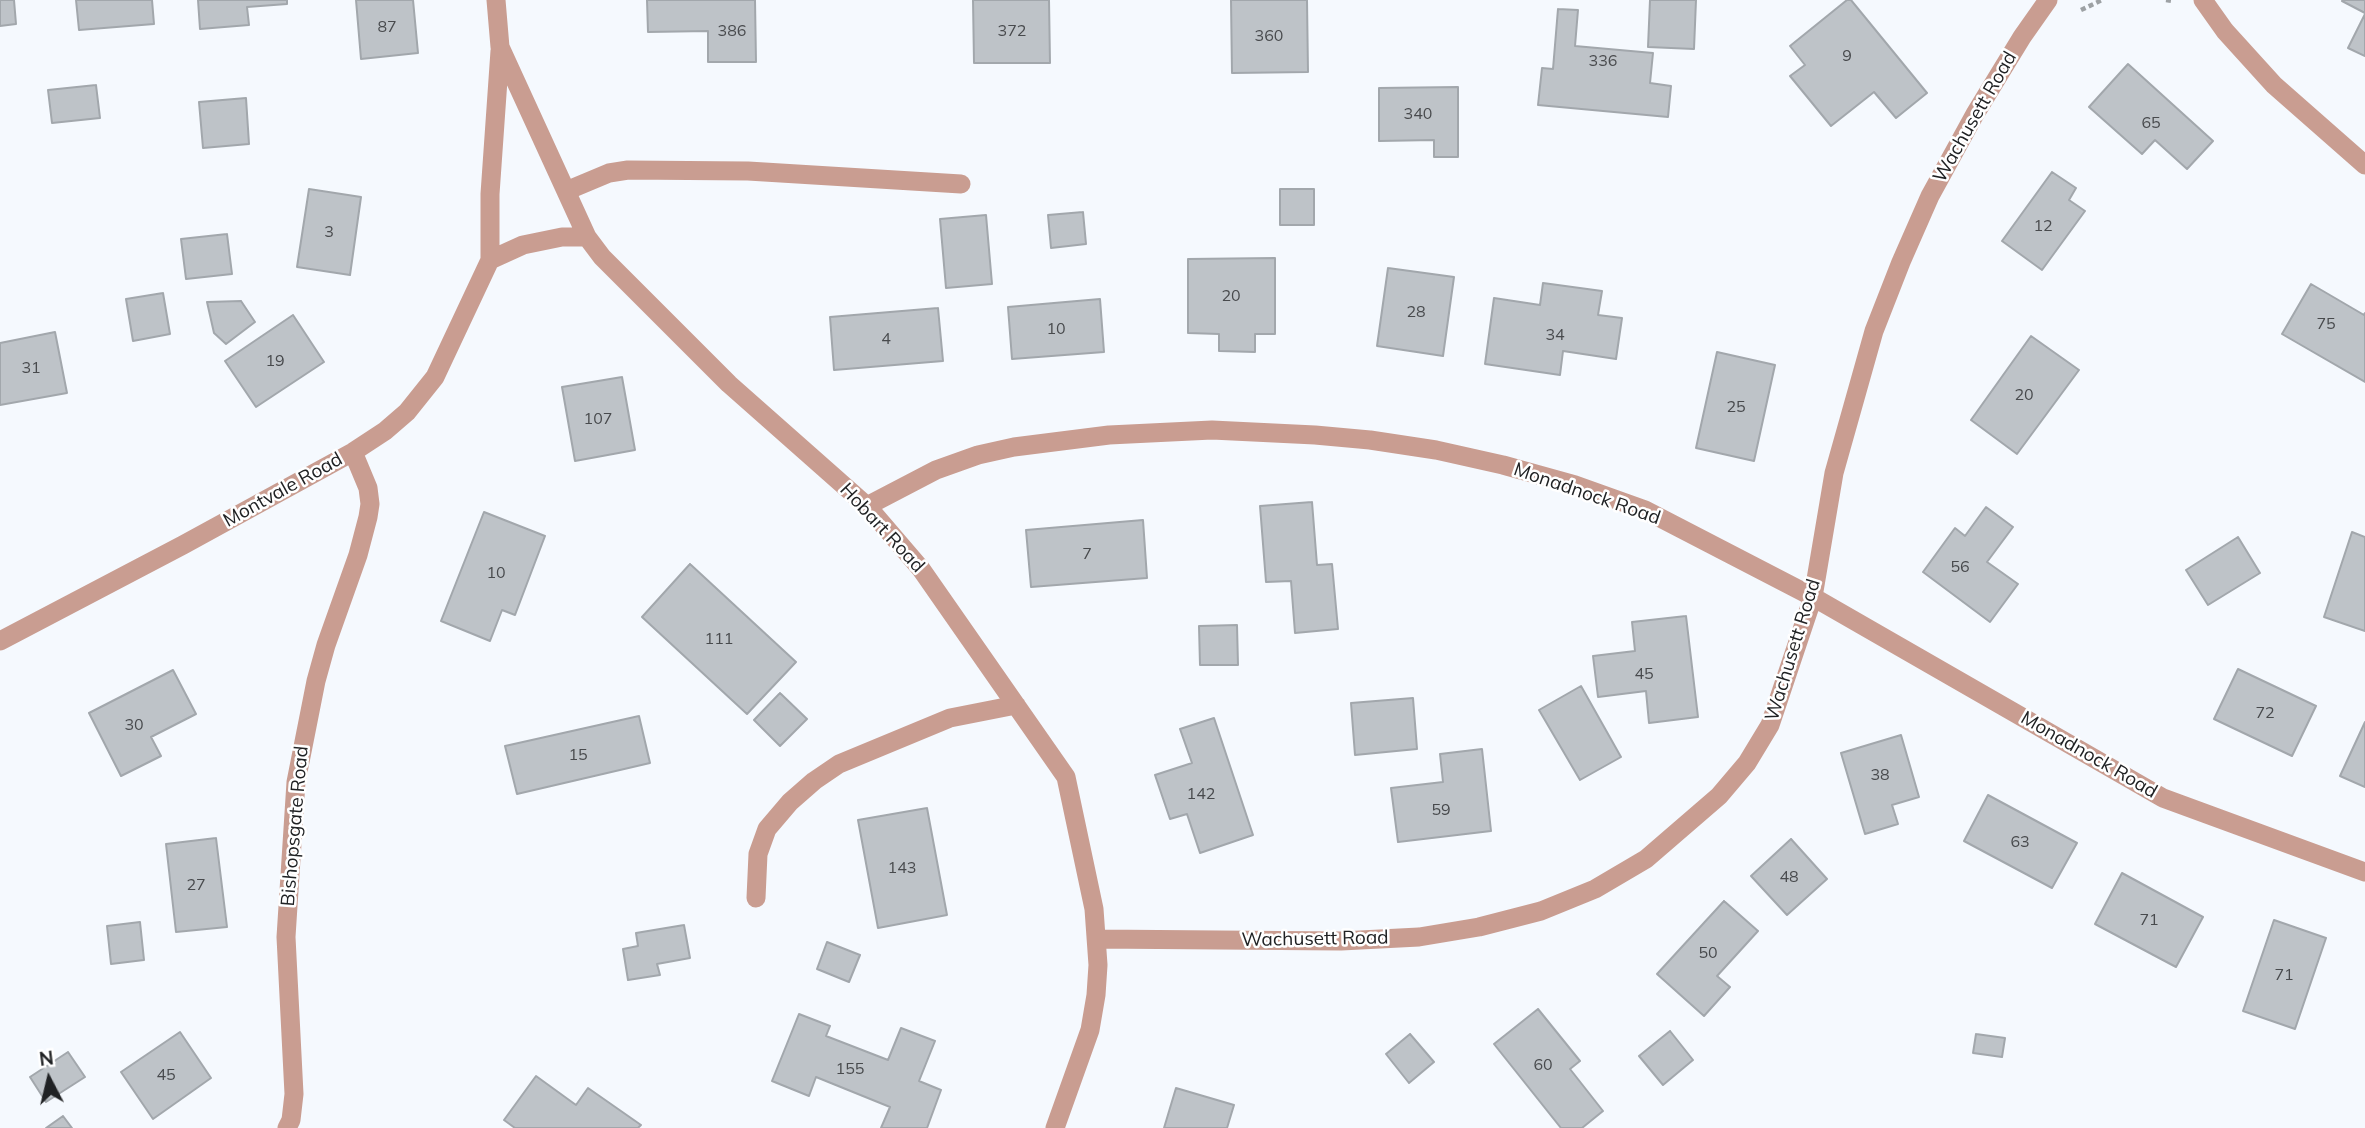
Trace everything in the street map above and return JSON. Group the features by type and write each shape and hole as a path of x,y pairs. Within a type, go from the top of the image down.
{"street":[{"name":"Hobart Road","path":"496,0 500,47 587,237 602,257 729,384 867,506 921,569 1066,777 1094,909 1097,939 1096,995 1090,1030 1055,1128"},
{"name":"Wachusett Road","path":"2022,37 2032,0"},
{"name":"Wachusett Road","path":"1097,939 1341,941 1419,937 1479,927 1541,911 1595,888 1646,859 1719,796 1747,763 1770,724 1813,597 1834,473 1874,331 1930,196 1975,114 2048,0"},
{"path":"2203,0 2212,16 2274,85 2365,165"},
{"name":"Montvale Road","path":"0,641 353,452 385,431 424,393 435,377 490,260 490,194 500,47"},
{"path":"566,191 609,173 628,170 748,171 961,184"},
{"path":"490,260 505,251 540,241 562,237 587,237"},
{"name":"Monadnock Road","path":"867,506 936,470 978,455 1014,447 1109,435 1201,431 1315,435 1436,450 1503,465 1574,485 1644,510 1813,597 2164,798 2365,872"},
{"name":"Bishopsgate Road","path":"287,1128 291,1120 294,1094 286,937 296,782 316,681 368,517 368,488 353,452"},
{"path":"756,898 758,854 767,829 790,802 814,781 839,764 950,718 1016,705"}],"path":[{"path":"2081,10 2102,0"},
{"path":"2166,0 2174,1"}],"building":[{"path":"0,0 14,0 16,24 0,26"},
{"path":"76,0 152,0 154,24 79,30"},
{"path":"198,0 287,0 287,4 247,7 249,25 200,29"},
{"path":"356,0 413,0 418,53 361,59"},
{"path":"647,0 755,0 756,62 708,62 708,31 648,32"},
{"path":"973,0 1049,0 1050,63 974,63"},
{"path":"1231,0 1307,0 1308,72 1232,73"},
{"path":"1650,0 1696,0 1694,49 1648,47"},
{"path":"1847,0 1851,0 1927,93 1896,118 1874,92 1831,126 1790,76 1805,65 1790,46"},
{"path":"2365,0 2365,13 2342,1"},
{"path":"1558,9 1578,10 1575,46 1653,53 1650,83 1671,86 1668,117 1538,105 1542,68 1553,69"},
{"path":"2365,14 2365,56 2348,48"},
{"path":"2128,64 2213,141 2187,169 2155,140 2142,154 2089,107"},
{"path":"96,85 100,118 52,123 48,90"},
{"path":"1458,87 1458,157 1434,157 1434,140 1379,141 1379,88"},
{"path":"246,98 249,144 203,148 199,102"},
{"path":"2052,172 2076,188 2069,200 2085,211 2042,270 2002,241"},
{"path":"309,189 361,197 350,275 297,267"},
{"path":"1280,189 1314,189 1314,225 1280,225"},
{"path":"1083,212 1086,244 1051,248 1048,215"},
{"path":"986,215 992,284 946,288 940,219"},
{"path":"227,234 232,274 186,279 181,239"},
{"path":"1275,258 1275,334 1255,334 1255,352 1219,351 1219,334 1188,333 1188,259"},
{"path":"1388,268 1454,277 1443,356 1377,346"},
{"path":"1543,283 1602,291 1598,315 1622,318 1616,359 1563,351 1560,375 1485,364 1494,298 1540,305"},
{"path":"2311,284 2364,315 2365,313 2365,382 2282,334"},
{"path":"163,293 170,334 133,341 126,299"},
{"path":"1100,299 1104,352 1012,359 1008,307"},
{"path":"241,301 255,322 226,344 214,333 207,302"},
{"path":"938,308 943,361 834,370 830,317"},
{"path":"293,315 324,362 256,407 225,361"},
{"path":"55,332 67,393 0,405 0,343"},
{"path":"2031,336 2079,370 2017,454 1971,420"},
{"path":"1717,352 1775,365 1754,461 1696,448"},
{"path":"622,377 635,450 575,461 562,387"},
{"path":"1312,502 1317,565 1332,564 1338,629 1295,633 1291,581 1266,582 1260,506"},
{"path":"1986,507 2013,527 1987,562 2018,584 1990,622 1923,572 1955,528 1965,536"},
{"path":"484,512 545,536 515,615 502,610 490,641 441,621"},
{"path":"1143,520 1147,578 1031,587 1026,530"},
{"path":"2352,532 2365,537 2365,631 2324,617"},
{"path":"2238,537 2260,573 2208,605 2186,570"},
{"path":"690,564 796,662 747,714 642,617"},
{"path":"1686,616 1698,717 1649,723 1646,691 1598,697 1593,656 1635,651 1632,622"},
{"path":"1237,625 1238,665 1200,665 1199,626"},
{"path":"2238,669 2316,706 2292,756 2214,719"},
{"path":"173,670 196,714 151,737 161,756 121,776 89,713"},
{"path":"1581,686 1621,757 1580,780 1539,710"},
{"path":"780,693 807,719 780,746 754,720"},
{"path":"1413,698 1417,749 1355,755 1351,703"},
{"path":"639,716 650,763 517,794 505,746"},
{"path":"1214,718 1253,835 1200,853 1187,814 1170,819 1155,775 1192,763 1180,729"},
{"path":"2365,722 2365,787 2340,776"},
{"path":"1901,735 1919,797 1892,805 1898,824 1865,834 1841,753"},
{"path":"1482,749 1491,831 1398,842 1391,788 1443,782 1440,754"},
{"path":"1988,795 2077,843 2052,888 1964,841"},
{"path":"927,808 947,915 878,928 858,820"},
{"path":"216,838 227,927 176,932 166,844"},
{"path":"1791,839 1827,879 1787,915 1751,876"},
{"path":"2122,873 2203,917 2176,967 2095,924"},
{"path":"1724,901 1758,931 1717,976 1730,987 1704,1016 1657,974"},
{"path":"2274,920 2326,938 2295,1029 2243,1011"},
{"path":"140,922 144,960 111,964 107,926"},
{"path":"684,925 690,958 657,964 660,975 628,980 623,949 638,946 636,933"},
{"path":"827,942 860,955 849,982 817,969"},
{"path":"1538,1009 1580,1061 1570,1069 1603,1111 1582,1128 1561,1128 1494,1044"},
{"path":"799,1014 830,1026 826,1036 888,1060 901,1028 935,1041 919,1081 941,1090 927,1128 881,1128 890,1107 816,1077 809,1096 772,1081"},
{"path":"1670,1031 1693,1060 1663,1085 1639,1056"},
{"path":"180,1032 211,1078 153,1119 121,1072"},
{"path":"1410,1034 1434,1062 1409,1083 1386,1054"},
{"path":"1976,1034 2005,1038 2002,1057 1973,1053"},
{"path":"68,1052 85,1077 46,1102 30,1077"},
{"path":"536,1076 576,1105 588,1088 641,1125 638,1128 515,1128 504,1120"},
{"path":"1176,1088 1234,1105 1227,1128 1164,1128"},
{"path":"63,1116 72,1128 46,1128"}]}
